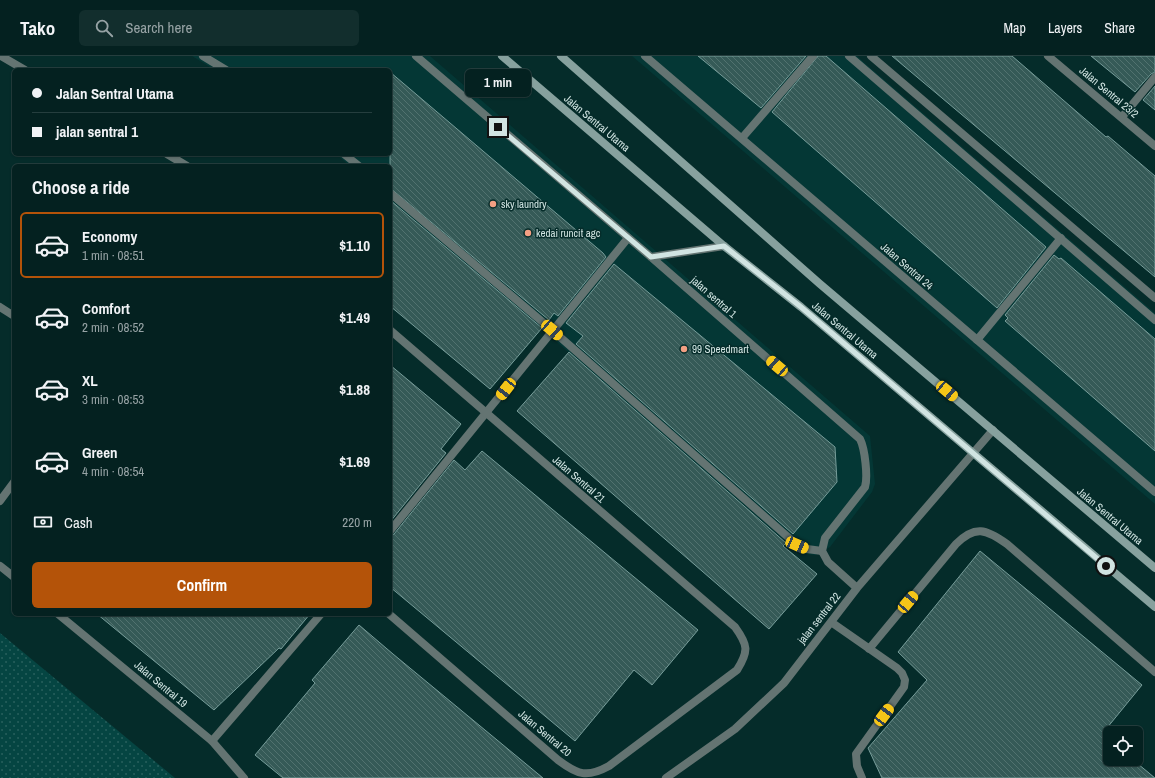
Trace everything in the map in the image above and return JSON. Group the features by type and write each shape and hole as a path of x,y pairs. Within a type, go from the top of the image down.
{"street":[{"path":"1,56 22,68"},
{"path":"203,56 223,68"},
{"name":"jalan sentral 1","path":"416,56 651,257 860,439 863,447 866,478 865,487 825,538 822,550"},
{"name":"Jalan Sentral Utama","path":"502,56 724,246 801,307 1155,607"},
{"name":"Jalan Sentral Utama","path":"561,56 820,284 1155,568"},
{"name":"Jalan Sentral 24","path":"645,56 1155,492"},
{"path":"742,138 813,56"},
{"path":"849,56 1155,320"},
{"path":"871,56 1155,298"},
{"name":"Jalan Sentral 23/2","path":"1048,56 1155,146"},
{"path":"1122,117 1155,77"},
{"path":"170,156 184,164"},
{"path":"346,156 356,164"},
{"path":"392,195 552,330 797,545 807,549 822,550 828,562 857,588"},
{"path":"392,529 628,238"},
{"path":"977,340 1061,238"},
{"path":"651,257 724,246"},
{"path":"0,307 12,315"},
{"name":"Jalan Sentral 21","path":"392,332 735,627 743,638 746,649"},
{"name":"jalan sentral 22","path":"666,778 735,729 784,683 857,588 992,430"},
{"path":"0,501 12,485"},
{"path":"869,649 956,544 966,534 978,531 993,534 1007,544 1155,672"},
{"path":"0,566 12,575"},
{"name":"Jalan Sentral 19","path":"60,616 212,741 244,778"},
{"path":"212,741 319,616"},
{"name":"Jalan Sentral 20","path":"391,616 558,760 570,769 584,774 596,772 609,766 737,670 744,660 746,649"},
{"path":"831,622 902,674 905,680 904,687 856,754 857,766 862,778"}],"shaded area":[{"path":"192,56 430,56 870,436 875,484 872,492 830,547 815,555 805,554 793,548 534,322 392,202 392,164 348,164 338,156 392,156 392,68 212,68"},
{"path":"632,56 857,56 1155,313 1155,504"},
{"path":"0,633 175,778 0,778"}],"building":[{"path":"698,56 806,56 761,108"},
{"path":"818,56 826,56 1046,247 997,308 772,112"},
{"path":"892,56 1012,56 1106,137 1108,136 1155,176 1155,277"},
{"path":"1091,56 1155,56 1155,72 1151,74 1135,92"},
{"path":"392,74 606,257 558,316 554,313 549,320 392,190 392,164 390,164 390,156 392,156"},
{"path":"1155,86 1155,110 1143,100"},
{"path":"392,202 542,328 490,389 392,308"},
{"path":"1054,255 1059,259 1061,258 1155,339 1155,451 1005,321 1008,318 1005,315"},
{"path":"614,264 835,447 837,482 793,534 576,344 583,336 566,323"},
{"path":"569,352 786,543 783,546 817,574 769,629 517,411"},
{"path":"392,367 461,424 441,449 446,453 392,520"},
{"path":"482,451 698,630 652,685 634,670 575,741 392,589 392,535 454,460 465,470"},
{"path":"980,551 1142,685 1109,726 1103,726 1103,766 1140,766 1155,778 882,778 868,748 927,680 898,652"},
{"path":"99,616 308,616 281,649 279,648 214,710"},
{"path":"359,625 543,778 283,778 255,755 315,683 312,680"}],"place":[{"name":"sky laundry","path":"493,204"},
{"name":"kedai runcit agc","path":"528,233"},
{"name":"99 Speedmart","path":"684,349"}],"route":[{"path":"498,127 651,257 724,246 801,307 1106,566"}]}
